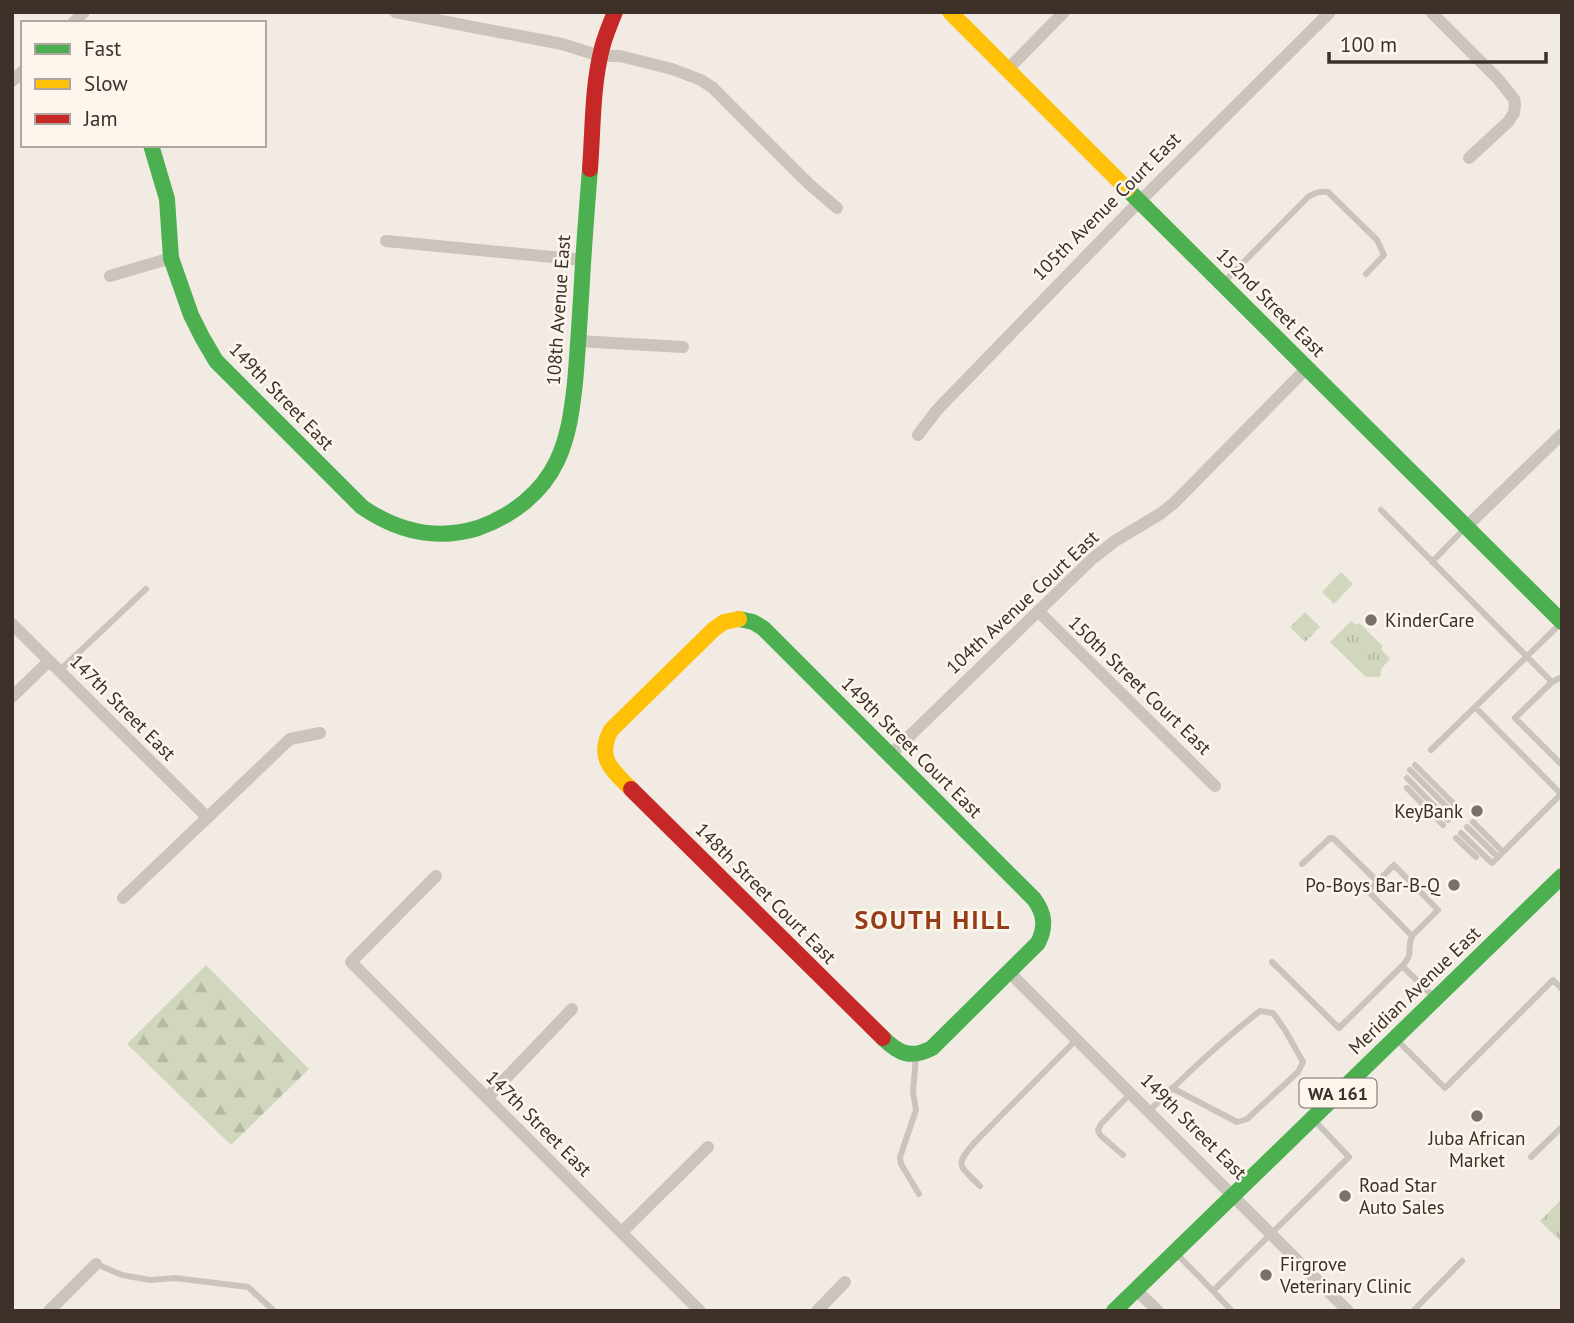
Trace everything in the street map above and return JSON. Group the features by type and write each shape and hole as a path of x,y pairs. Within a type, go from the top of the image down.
{"street":[{"path":"395,12 562,44 600,56 620,56 672,69 701,80 836,208"},
{"name":"108th Avenue East","path":"435,535 478,528 496,521 530,498 552,471 570,420 579,341 600,56 615,12"},
{"name":"152nd Street East","path":"950,12 1562,623"},
{"path":"1007,70 1064,12"},
{"name":"105th Avenue Court East","path":"918,435 937,410 1140,201 1330,12"},
{"path":"1431,12 1498,79 1514,99 1514,113 1508,122 1469,158"},
{"name":"149th Street East","path":"152,147 167,198 171,258 191,315 216,361 362,508 401,528 435,535"},
{"path":"386,242 583,260"},
{"path":"110,276 171,258"},
{"path":"579,341 683,347"},
{"name":"104th Avenue Court East","path":"890,755 1092,559 1174,503 1307,368"},
{"path":"1466,527 1562,434"},
{"name":"150th Street Court East","path":"1038,611 1215,786"},
{"name":"149th Street Court East","path":"605,749 611,730 714,629 724,622 739,619 753,622 763,628 1034,899 1042,911 1044,927 1038,943 1009,972"},
{"name":"147th Street East","path":"12,624 207,817"},
{"path":"12,697 54,666"},
{"path":"124,898 290,739 320,733"},
{"name":"148th Street Court East","path":"605,749 611,769 894,1049 900,1053 913,1054"},
{"name":"147th Street East","path":"436,876 351,962 701,1311"},
{"name":"Meridian Avenue East","path":"1114,1311 1562,876"},
{"path":"913,1054 921,1054 932,1048 1009,972"},
{"name":"149th Street East","path":"1009,972 1348,1311"},
{"path":"486,1098 572,1009"},
{"path":"622,1232 708,1147"},
{"path":"49,1311 96,1264"},
{"path":"817,1311 845,1282"},
{"path":"1136,1290 1158,1311"}],"lane":[{"path":"1222,283 1315,192 1328,192 1377,240 1384,255 1366,274"},
{"path":"1381,510 1552,682"},
{"path":"1432,562 1466,527"},
{"path":"54,666 146,589"},
{"path":"1431,750 1562,623"},
{"path":"1562,677 1552,682 1515,718 1562,765"},
{"path":"1475,707 1561,794 1492,863 1459,835 1476,858"},
{"path":"1413,767 1457,811"},
{"path":"1407,778 1446,822 1407,788"},
{"path":"1470,824 1500,855"},
{"path":"1302,864 1330,838 1378,882"},
{"path":"1272,962 1339,1028 1402,966 1410,955 1412,936 1438,910 1394,865 1368,891 1412,936"},
{"path":"1402,966 1435,998"},
{"path":"1395,1038 1446,1088 1553,980 1562,989"},
{"path":"1149,1111 1172,1088 1194,1067 1260,1011 1273,1013 1303,1062 1298,1072 1247,1119 1237,1122 1172,1088"},
{"path":"980,1186 964,1169 962,1157 1077,1039"},
{"path":"913,1054 916,1110 900,1157 901,1164 919,1194"},
{"path":"1123,1155 1100,1135 1098,1130 1131,1093"},
{"path":"1213,1291 1349,1157 1312,1119"},
{"path":"1531,1157 1562,1127"},
{"path":"1175,1251 1232,1311"},
{"path":"1413,1311 1462,1261"},
{"path":"96,1264 122,1275 150,1280 174,1278 248,1287 274,1311"}],"green space":[{"path":"1341,572 1353,584 1334,604 1322,592"},
{"path":"1305,612 1320,627 1305,642 1290,627"},
{"path":"1351,621 1356,625 1359,623 1383,646 1381,649 1390,659 1381,669 1379,677 1366,677 1330,642"},
{"path":"206,965 309,1069 231,1145 127,1044"},
{"path":"1562,1199 1562,1243 1540,1221"}],"traffic: fast":[{"path":"152,147 167,199 171,258 191,315 216,361 362,507 403,528 447,534 478,528 514,510 543,483 561,452 575,383 590,169"},
{"path":"1127,189 1562,622"},
{"path":"739,619 753,622 763,628 1034,899 1042,915 1043,926 1038,943 932,1048 918,1053 906,1053 894,1048 883,1038"},
{"path":"1114,1311 1562,876"}],"traffic: slow":[{"path":"950,12 1127,189"},
{"path":"631,789 608,763 605,748 611,730 714,629 724,622 739,619"}],"traffic: jam":[{"path":"590,169 596,78 603,44 615,12"},
{"path":"631,789 883,1038"}],"place":[{"name":"KinderCare","path":"1371,620"},
{"name":"KeyBank","path":"1477,811"},
{"name":"Po-Boys Bar-B-Q","path":"1454,885"},
{"name":"Juba African Market","path":"1477,1116"},
{"name":"Road Star Auto Sales","path":"1345,1196"},
{"name":"Firgrove Veterinary Clinic","path":"1266,1275"}],"district":[{"name":"SOUTH HILL","path":"933,919"}]}
